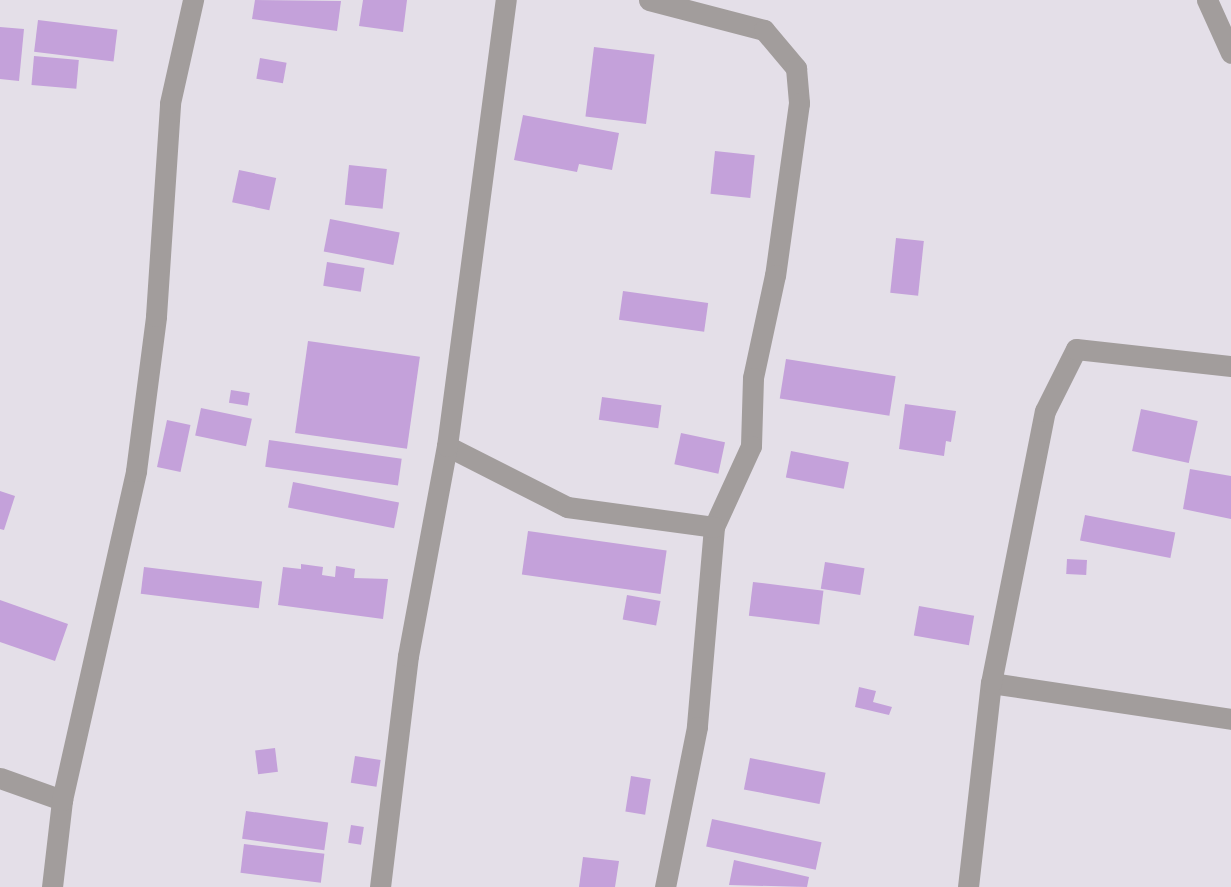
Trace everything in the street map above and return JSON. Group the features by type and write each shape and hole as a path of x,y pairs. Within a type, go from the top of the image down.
{"street":[{"path":"52,887 62,800 136,471 156,316 170,103 193,0"},
{"path":"380,887 408,656 447,446 506,0"},
{"path":"649,0 764,30 796,68 799,103 775,275 754,378 751,446 714,527 697,727 665,887"},
{"path":"1207,0 1231,53"},
{"path":"968,887 991,683 1045,411 1076,349 1231,366"},
{"path":"447,446 567,507 714,527"},
{"path":"991,683 1231,719"},
{"path":"0,778 62,800"}],"building":[{"path":"255,0 341,1 337,31 252,19"},
{"path":"363,0 407,0 403,32 359,26"},
{"path":"38,20 117,30 114,62 34,52"},
{"path":"0,27 24,29 19,81 0,79"},
{"path":"594,47 655,54 646,124 585,116"},
{"path":"34,56 79,60 76,89 31,85"},
{"path":"260,58 287,63 283,83 256,79"},
{"path":"523,115 619,133 612,170 579,164 577,172 514,160"},
{"path":"715,151 755,155 750,198 711,194"},
{"path":"349,165 387,169 383,209 345,205"},
{"path":"239,170 276,178 269,210 232,202"},
{"path":"330,219 400,233 393,265 324,251"},
{"path":"896,238 924,241 918,296 890,293"},
{"path":"327,262 365,268 361,292 323,286"},
{"path":"623,291 708,303 704,332 619,320"},
{"path":"308,341 420,357 407,449 295,433"},
{"path":"786,359 896,376 889,416 780,399"},
{"path":"231,390 250,393 248,406 229,403"},
{"path":"602,397 661,405 658,428 599,420"},
{"path":"905,404 956,411 951,442 946,441 944,456 899,449"},
{"path":"201,408 252,419 246,446 195,435"},
{"path":"1141,409 1198,421 1189,463 1132,451"},
{"path":"167,420 190,425 180,472 157,467"},
{"path":"681,433 725,442 718,474 674,464"},
{"path":"269,440 402,459 398,485 265,467"},
{"path":"791,451 849,462 844,489 786,478"},
{"path":"1190,469 1231,476 1231,519 1183,509"},
{"path":"293,482 399,503 394,528 288,508"},
{"path":"0,491 15,496 4,530 0,529"},
{"path":"1085,515 1175,533 1170,558 1080,541"},
{"path":"528,531 667,550 661,594 522,575"},
{"path":"1067,559 1087,560 1086,575 1066,574"},
{"path":"825,562 865,568 860,595 821,589"},
{"path":"301,564 323,567 322,575 335,577 336,566 355,569 354,578 388,579 383,619 278,605 283,567 301,569"},
{"path":"144,567 262,582 259,608 141,594"},
{"path":"753,582 823,591 819,624 749,616"},
{"path":"627,595 660,601 656,626 623,620"},
{"path":"0,600 68,624 55,661 0,642"},
{"path":"919,606 974,616 969,645 914,636"},
{"path":"859,687 876,691 873,702 892,707 889,715 855,707"},
{"path":"275,748 278,772 258,774 255,750"},
{"path":"355,756 381,760 376,787 351,783"},
{"path":"750,758 826,773 819,804 744,789"},
{"path":"631,776 651,779 645,815 625,812"},
{"path":"246,811 328,823 324,850 242,839"},
{"path":"712,819 822,842 816,870 706,846"},
{"path":"351,825 364,827 361,845 348,843"},
{"path":"244,844 324,854 321,883 240,873"},
{"path":"583,857 619,861 615,887 579,887"},
{"path":"734,860 809,877 807,887 729,885"}]}
